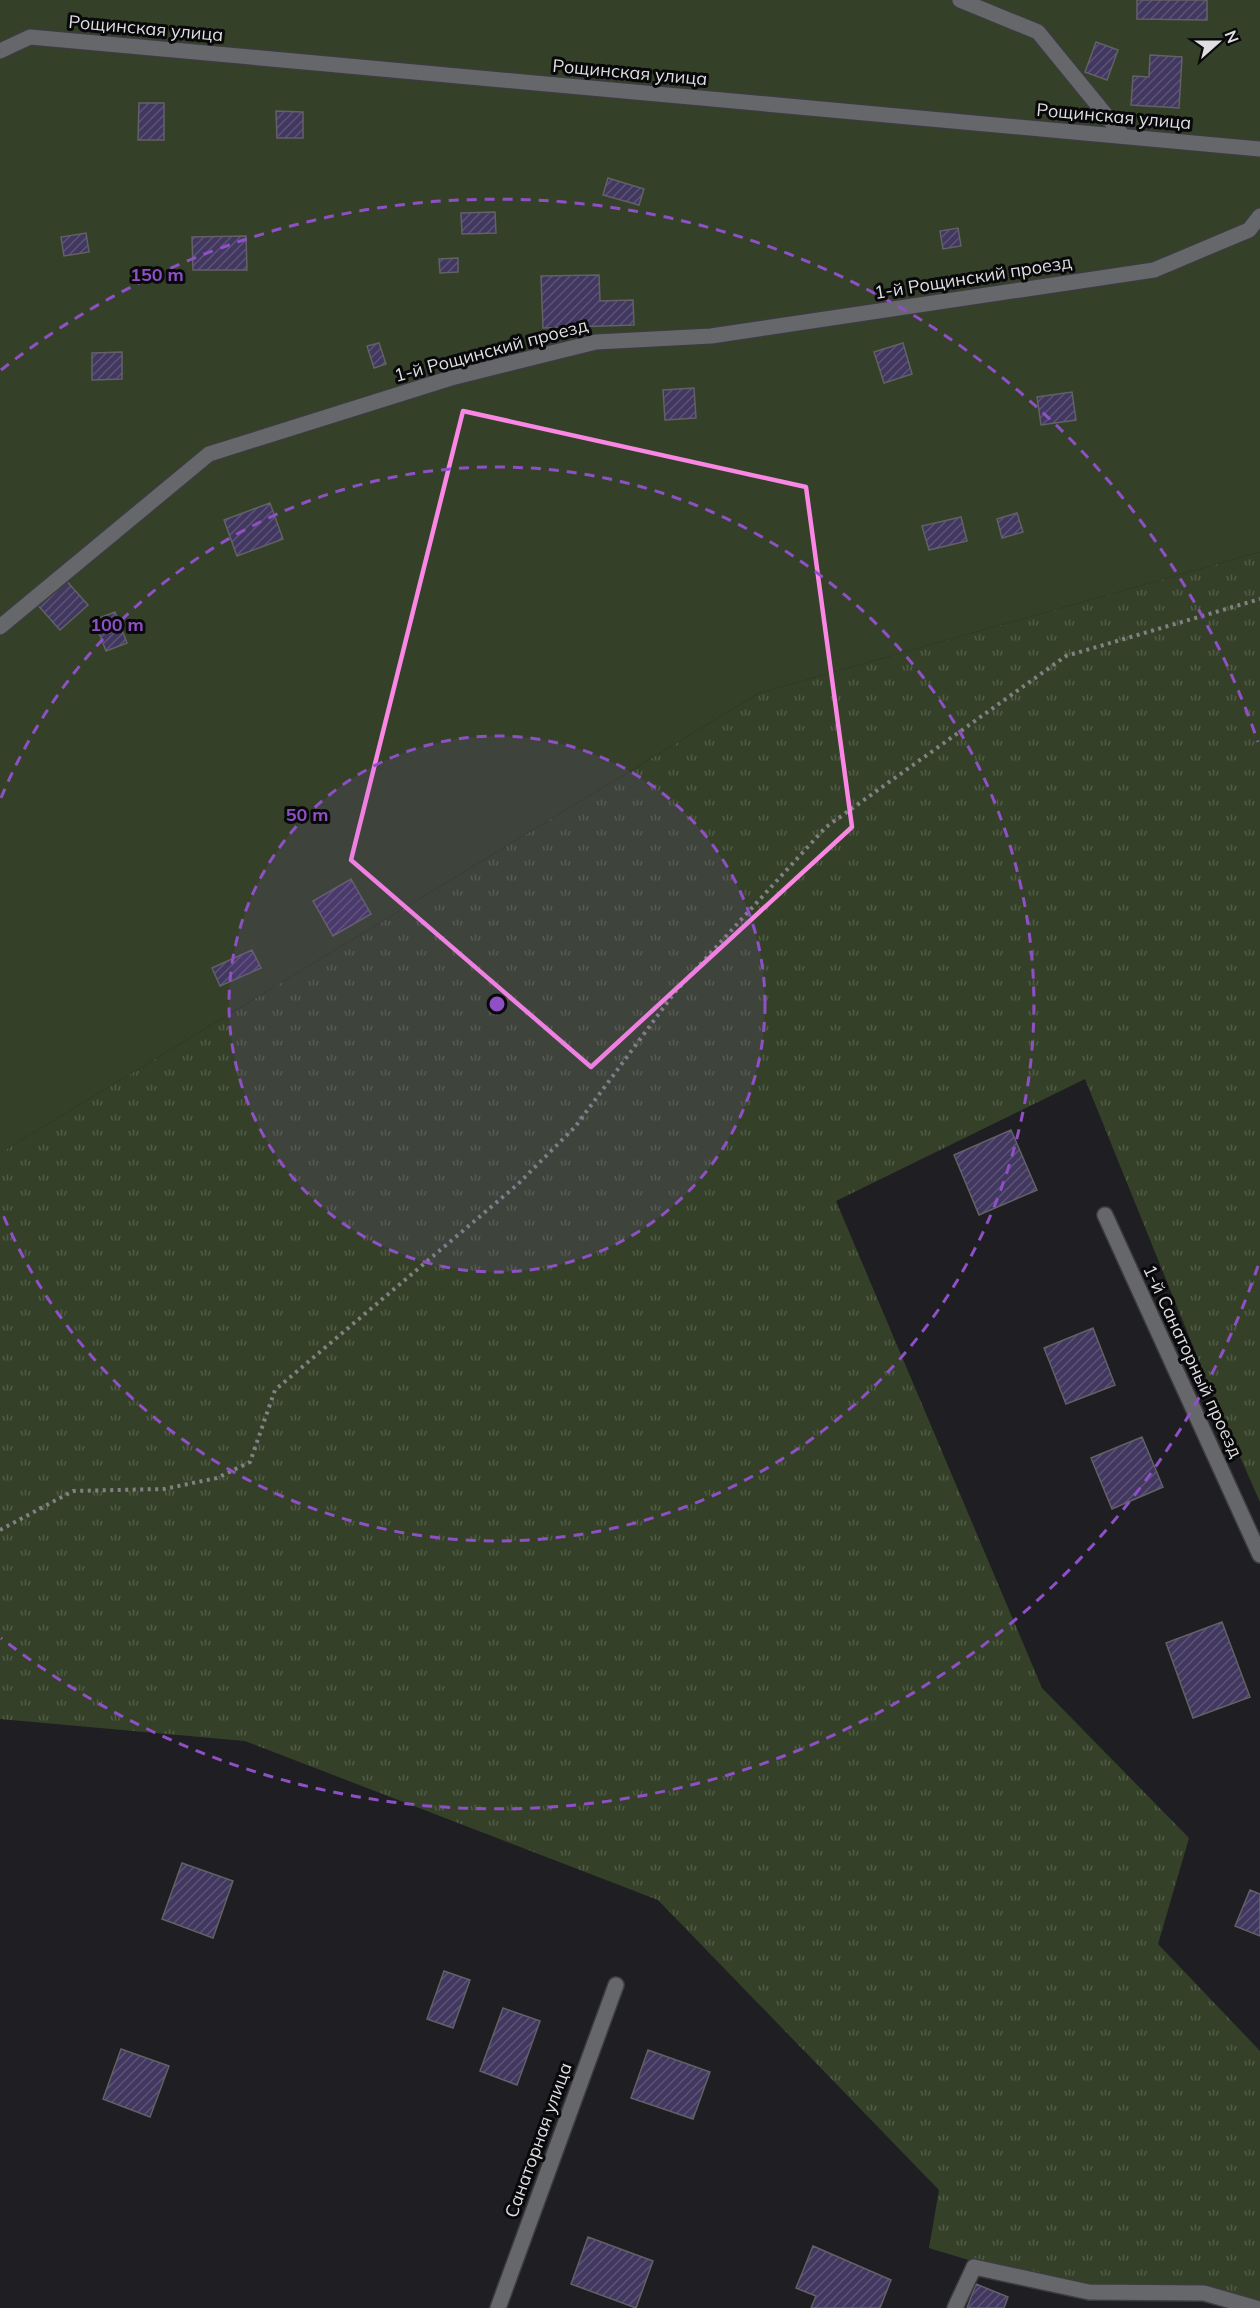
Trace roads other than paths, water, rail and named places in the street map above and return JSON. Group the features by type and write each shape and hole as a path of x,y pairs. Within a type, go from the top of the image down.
{"street":[{"path":"960,0 1038,32 1123,136"},
{"name":"Рощинская улица","path":"0,51 30,37 1260,149"},
{"name":"1-й Рощинский проезд","path":"0,627 209,454 451,378 596,342 711,336 1154,270 1249,230 1260,216"},
{"name":"1-й Санаторный проезд","path":"1105,1215 1260,1555"},
{"name":"Санаторная улица","path":"498,2308 616,1985"},
{"path":"955,2308 974,2267 1089,2292 1204,2293 1256,2308"}]}
